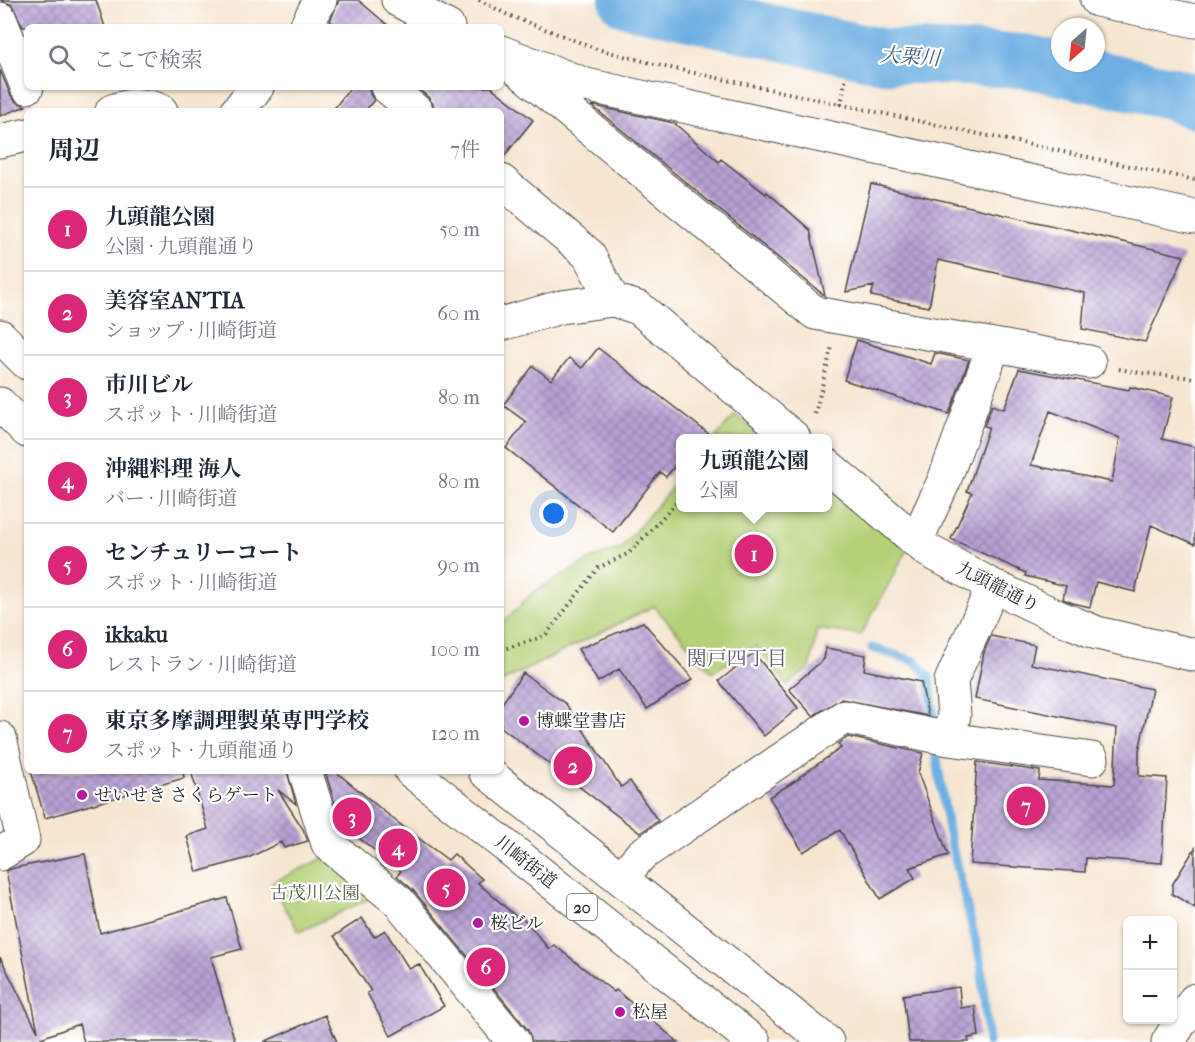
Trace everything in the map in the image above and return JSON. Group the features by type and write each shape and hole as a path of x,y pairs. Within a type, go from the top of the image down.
{"street":[{"path":"398,0 442,24"},
{"path":"1096,0 1195,21"},
{"path":"0,19 24,79"},
{"path":"504,55 586,85 1195,217"},
{"path":"504,56 815,313 1089,362"},
{"path":"28,90 36,108"},
{"path":"240,108 254,90"},
{"path":"391,90 412,108"},
{"path":"124,108 135,105 153,108"},
{"path":"0,141 24,136"},
{"path":"504,184 588,254 614,300"},
{"path":"504,323 561,308 614,300 639,308 804,428"},
{"path":"0,336 24,360"},
{"path":"916,541 944,481 994,345"},
{"path":"0,404 24,428"},
{"name":"九頭龍通り","path":"832,469 916,541 939,557 993,586 1096,633 1195,655"},
{"path":"949,739 954,715 951,681 993,586"},
{"path":"621,878 641,855 844,717 949,739 1092,759"},
{"path":"0,738 23,840 0,854"},
{"path":"305,774 328,844 399,902 514,1042"},
{"name":"川崎街道","path":"415,774 754,1042"},
{"path":"489,774 827,1042"},
{"path":"1168,1042 1195,1000"}],"path":[{"path":"479,0 508,15 597,49 654,64 1195,180"},
{"path":"804,428 842,318"},
{"path":"1089,362 1141,373 1195,378"},
{"path":"504,650 545,636 598,568 629,553 676,504"}],"green space":[{"path":"735,415 760,434 718,434"},
{"path":"676,483 676,512 832,512 832,491 907,550 861,635 817,629 810,668 787,685 756,646 712,672 654,606 504,681 504,622 532,593 593,558 621,548"},
{"name":"古茂川公園","path":"326,857 370,898 299,932 271,883"}],"building":[{"path":"0,0 96,0 104,24 24,24 23,27 12,5"},
{"path":"339,0 358,0 386,24 334,24 330,21"},
{"path":"0,70 10,94 16,102 26,106 0,116"},
{"path":"349,90 369,90 374,100 367,108 334,108"},
{"path":"420,90 495,90 533,120 504,156 504,108 434,108 428,97"},
{"path":"591,105 674,123 719,162 721,159 766,194 767,192 810,230 825,296"},
{"path":"871,184 1184,256 1145,342 1082,329 1085,293 938,260 929,307 871,296 874,286 846,292"},
{"path":"857,340 931,364 935,353 969,360 949,414 844,380"},
{"path":"598,348 709,434 676,434 676,464 666,477 660,472 613,532 506,448 526,422 504,404 533,366 551,380 569,358 582,368"},
{"path":"1019,369 1129,390 1130,387 1173,397 1162,439 1195,447 1195,544 1151,525 1135,592 1096,582 1090,607 1063,599 1066,586 1025,576 1026,573 951,539 972,493 967,491 989,427 984,426 992,405 1004,409","holes":["1050,411 1120,438 1112,482 1031,465"]},
{"path":"643,622 693,679 647,709 619,669 598,682 578,649"},
{"path":"991,636 1035,645 1031,664 1152,689 1139,751 1139,776 1167,778 1162,863 1086,858 1085,872 970,864 977,762 1040,771 1039,780 1114,785 1117,728 975,699 984,652"},
{"path":"826,648 866,655 864,670 921,682 928,716 841,699 813,716 789,689 824,659"},
{"path":"754,653 798,708 764,736 719,681"},
{"path":"523,673 566,704 621,787 630,781 658,821 640,833 504,729 504,701"},
{"path":"848,737 923,753 918,773 948,855 909,868 915,878 880,899 840,830 803,852 769,797 841,748 838,744"},
{"name":"せいせき さくらゲート","path":"32,774 183,774 184,778 45,818"},
{"path":"192,774 288,774 296,804 278,790 308,841 284,848 281,842 248,858 197,872 187,836 208,829"},
{"path":"326,774 339,774 448,860 454,854 482,879 478,883 520,920 523,918 549,949 554,945 614,992 616,990 678,1042 532,1042 528,1030 413,890 397,876 401,871 341,824"},
{"path":"1195,848 1195,908 1172,894 1172,885"},
{"path":"85,854 100,933 227,898 242,949 211,957 235,1042 84,1042 79,1024 41,1038 43,1042 0,1042 0,957 38,1032 6,871"},
{"path":"362,918 374,937 385,930 409,969 419,964 444,1006 391,1036 367,993 371,991 334,936"},
{"path":"959,987 961,1008 975,1006 979,1036 968,1038 969,1042 909,1042 903,995"},
{"path":"325,1015 337,1042 264,1042"}],"waterway":[{"name":"大栗川","path":"626,0 884,56 1025,61 1174,94 1195,102"},
{"path":"872,648 915,661 929,677 934,717"},
{"path":"936,753 948,830 981,963 988,1042"}],"place":[{"name":"九頭龍公園","path":"754,554"},
{"name":"博蝶堂書店","path":"524,721"},
{"name":"美容室AN'TIA","path":"573,766"},
{"name":"せいせき さくらゲート","path":"82,795"},
{"name":"東京多摩調理製菓専門学校","path":"1026,806"},
{"name":"市川ビル","path":"352,817"},
{"name":"沖縄料理 海人","path":"398,848"},
{"name":"センチュリーコート","path":"446,888"},
{"name":"桜ビル","path":"478,923"},
{"name":"ikkaku","path":"486,967"},
{"name":"松屋","path":"620,1012"}],"district":[{"name":"関戸四丁目","path":"737,658"}]}
